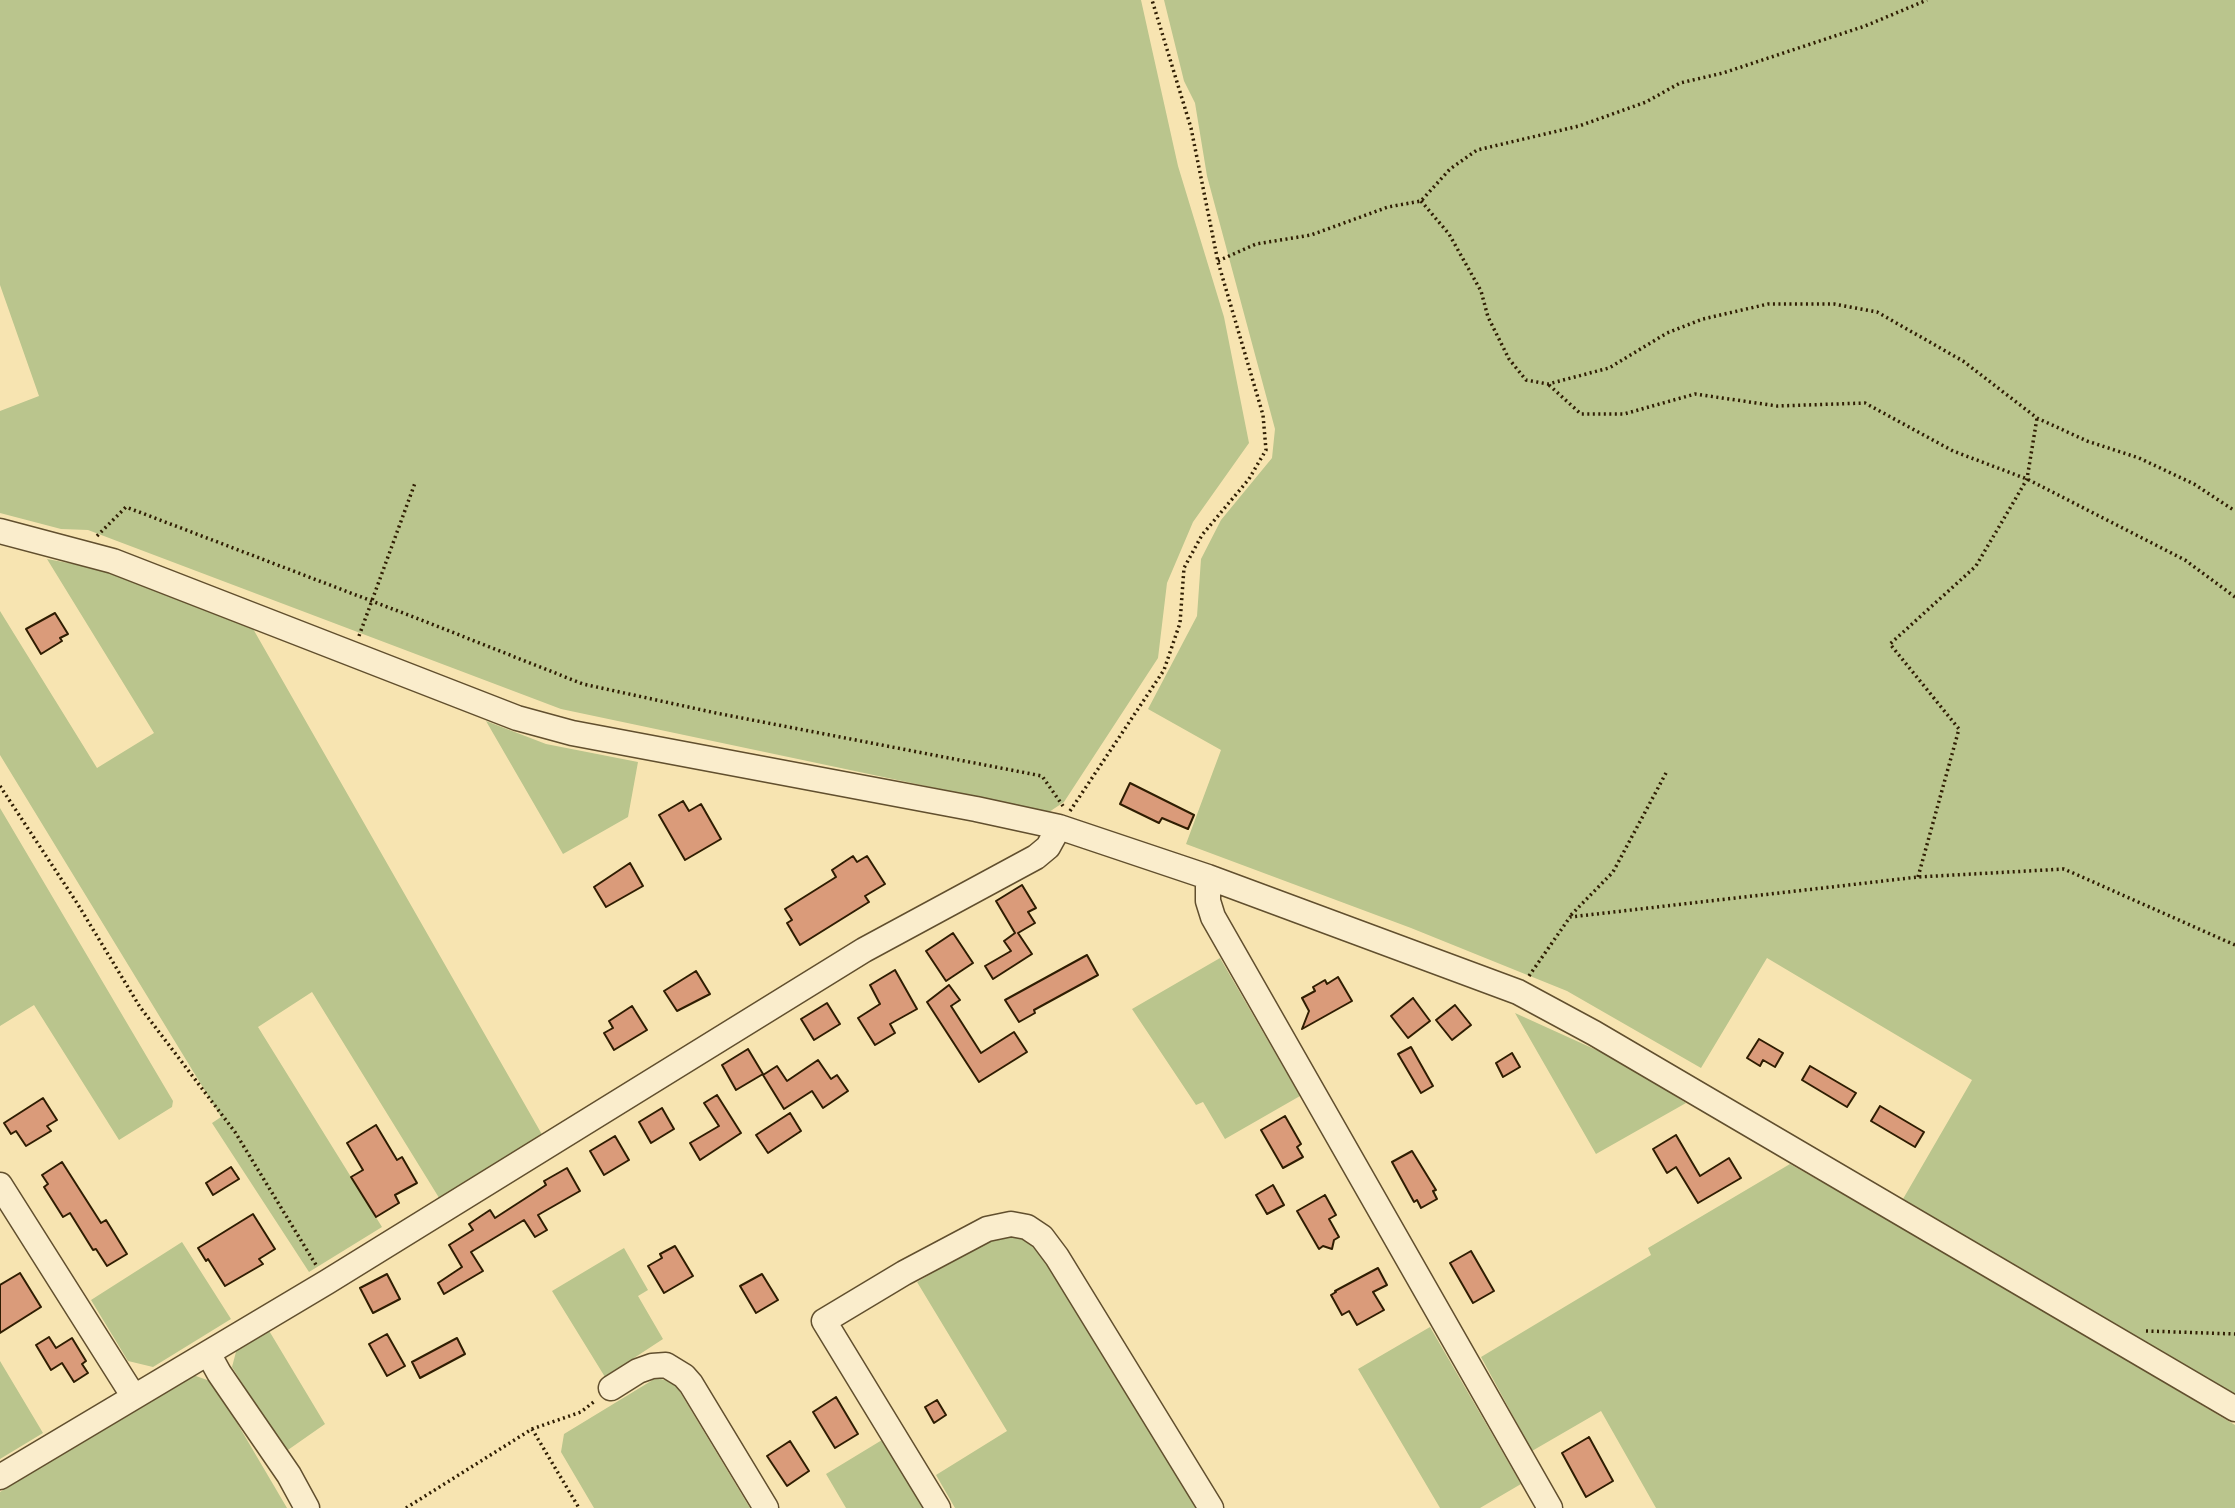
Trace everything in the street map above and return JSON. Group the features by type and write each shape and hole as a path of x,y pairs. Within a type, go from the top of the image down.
{"street":[{"path":"0,531 113,561 517,718 585,736 976,809 1062,817 1208,877 1518,992 1594,1033 2235,1409"},
{"path":"0,1477 327,1282 863,950 1036,857 1048,847 1062,817"},
{"path":"1208,877 1208,901 1213,917 1549,1508"},
{"path":"0,1185 134,1397"},
{"path":"938,1508 824,1321 904,1273 975,1235 987,1229 1011,1224 1027,1227 1042,1237 1057,1257 1211,1508"},
{"path":"208,1353 289,1475 307,1508"},
{"path":"611,1388 638,1371 652,1366 666,1365 684,1376 766,1508"}],"path":[{"path":"92,541 126,507 583,684 716,713 1042,776 1062,817 1164,670 1180,623 1185,568 1202,535 1249,479 1266,450 1263,415 1218,261 1191,128 1152,0"},
{"path":"1218,261 1256,244 1311,235 1388,207 1421,201 1450,169 1477,150 1579,126 1646,102 1680,83 1723,73 1852,30 1927,0"},
{"path":"1421,201 1449,234 1481,291 1488,317 1509,359 1526,380 1548,384 1609,368 1667,333 1703,319 1768,304 1833,304 1877,312 1963,361 2037,418 2087,441 2139,458 2194,484 2235,511"},
{"path":"1548,384 1581,414 1624,414 1695,394 1777,406 1866,403 1953,451 2028,479 2185,560 2235,597"},
{"path":"1918,877 1959,729 1890,644 1976,566 2028,479 2037,418"},
{"path":"357,642 415,483"},
{"path":"1518,992 1570,917 1613,872 1666,773"},
{"path":"0,786 77,903 140,1007 235,1132 327,1282"},
{"path":"1570,917 1918,877 2064,869 2235,945"},
{"path":"2135,1330 2235,1334"},
{"path":"406,1508 532,1429 582,1412 611,1388"},
{"path":"532,1429 579,1508"}],"green space":[{"path":"0,0 1141,0 1178,166 1224,317 1249,443 1193,522 1167,583 1158,658 1064,802 1049,812 561,709 88,530 61,529 0,513 0,411 39,396 0,285"},
{"path":"1164,0 2235,0 2235,1397 1903,1199 1972,1080 1767,958 1701,1068 1567,991 1411,928 1186,844 1221,750 1148,709 1197,616 1201,559 1221,520 1272,458 1275,429 1207,176 1195,103 1184,81"},
{"path":"47,559 95,568 252,627 544,1138 441,1201 312,992 258,1027 382,1227 309,1272 212,1123 221,1117 0,755 0,611 97,768 154,733"},
{"path":"486,721 546,744 638,762 628,817 563,854"},
{"path":"0,808 173,1101 172,1107 119,1140 34,1005 0,1026"},
{"path":"1220,958 1300,1096 1225,1139 1203,1102 1196,1105 1132,1009"},
{"path":"1515,1013 1625,1063 1686,1103 1596,1154"},
{"path":"1790,1164 1975,1269 2235,1425 2235,1508 1656,1508 1601,1411 1532,1451 1481,1357 1651,1255 1648,1248"},
{"path":"1009,1228 1035,1238 1197,1508 955,1508 936,1475 1007,1431 917,1282"},
{"path":"182,1242 231,1319 153,1367 128,1361 91,1300"},
{"path":"624,1248 648,1290 638,1296 663,1339 605,1377 552,1291"},
{"path":"1430,1327 1521,1484 1480,1508 1440,1508 1358,1369"},
{"path":"268,1329 325,1424 285,1452 232,1367 237,1348"},
{"path":"0,1361 43,1433 0,1459"},
{"path":"193,1375 213,1382 287,1508 0,1508 0,1492"},
{"path":"656,1378 674,1382 750,1508 594,1508 561,1452 564,1434"},
{"path":"882,1440 923,1508 846,1508 826,1474"}],"building":[{"path":"55,613 68,634 41,654 26,629"},
{"path":"1130,783 1194,815 1188,829 1162,818 1159,823 1120,804"},
{"path":"683,801 689,811 701,804 721,839 685,860 659,815"},
{"path":"853,856 857,862 867,856 885,884 865,896 869,902 800,945 787,923 792,920 785,909 836,877 832,870"},
{"path":"630,863 643,886 606,907 594,887"},
{"path":"1022,885 1036,908 1028,912 1035,923 1018,933 1032,954 993,979 985,966 1011,951 1004,941 1015,933 996,901"},
{"path":"953,933 973,963 946,981 926,951"},
{"path":"1087,955 1098,975 1034,1010 1035,1013 1019,1022 1005,1000"},
{"path":"895,970 917,1009 890,1024 895,1033 875,1045 858,1018 880,1004 870,985"},
{"path":"696,971 710,994 677,1011 664,991"},
{"path":"1338,977 1352,1001 1302,1029 1309,1011 1302,998 1315,991 1313,987 1325,980 1327,984"},
{"path":"949,985 960,1000 951,1006 981,1053 1014,1032 1027,1052 979,1082 927,1002"},
{"path":"1413,998 1430,1021 1408,1038 1391,1016"},
{"path":"827,1003 840,1024 814,1040 801,1019"},
{"path":"1455,1005 1471,1025 1452,1040 1436,1020"},
{"path":"632,1006 647,1030 614,1050 604,1033 613,1028 609,1021"},
{"path":"1759,1039 1783,1053 1775,1067 1763,1060 1760,1066 1747,1058"},
{"path":"1411,1047 1433,1086 1421,1093 1398,1054"},
{"path":"748,1049 763,1074 736,1090 722,1065"},
{"path":"1512,1053 1520,1067 1503,1077 1496,1063"},
{"path":"818,1060 831,1079 837,1075 848,1091 823,1108 812,1091 784,1109 763,1075 777,1066 787,1081"},
{"path":"1810,1066 1856,1093 1847,1107 1802,1080"},
{"path":"717,1095 741,1133 700,1160 690,1143 719,1126 704,1103"},
{"path":"43,1098 57,1120 47,1126 51,1131 26,1146 16,1131 11,1134 4,1123"},
{"path":"1880,1106 1924,1132 1915,1147 1871,1121"},
{"path":"662,1108 674,1129 651,1143 639,1122"},
{"path":"790,1113 801,1131 768,1153 756,1135"},
{"path":"1285,1116 1301,1144 1297,1147 1303,1157 1283,1168 1261,1130"},
{"path":"376,1125 397,1160 402,1157 417,1183 395,1195 399,1203 376,1217 351,1177 363,1170 347,1143"},
{"path":"1676,1135 1700,1176 1729,1158 1741,1178 1698,1203 1676,1167 1667,1173 1653,1149"},
{"path":"615,1136 629,1160 604,1175 590,1151"},
{"path":"1412,1151 1436,1190 1433,1191 1437,1199 1421,1208 1417,1200 1414,1202 1392,1162"},
{"path":"62,1162 101,1223 106,1220 127,1254 107,1266 96,1249 93,1250 70,1213 63,1217 44,1187 48,1184 42,1175"},
{"path":"231,1167 239,1179 213,1195 206,1183"},
{"path":"567,1168 580,1191 538,1215 547,1230 535,1237 524,1220 471,1252 483,1271 444,1294 438,1283 462,1267 449,1245 473,1230 469,1224 490,1210 495,1218 546,1185 544,1181"},
{"path":"1273,1185 1284,1205 1267,1214 1256,1195"},
{"path":"1325,1195 1336,1215 1329,1219 1339,1237 1334,1240 1332,1249 1323,1246 1319,1249 1297,1211"},
{"path":"253,1214 275,1249 259,1259 263,1264 225,1286 198,1248"},
{"path":"675,1246 693,1276 664,1293 648,1266 662,1258 660,1254"},
{"path":"1471,1251 1494,1291 1473,1303 1450,1263"},
{"path":"1378,1268 1387,1285 1373,1292 1384,1310 1357,1325 1349,1311 1342,1315 1331,1295"},
{"path":"20,1273 41,1307 0,1333 0,1285"},
{"path":"387,1274 400,1299 373,1313 360,1288"},
{"path":"762,1274 778,1300 756,1313 740,1286"},
{"path":"387,1334 405,1366 387,1376 369,1344"},
{"path":"49,1337 56,1348 72,1338 86,1361 82,1364 88,1373 74,1382 62,1363 51,1370 36,1345"},
{"path":"457,1338 465,1354 420,1378 412,1362"},
{"path":"836,1397 858,1434 835,1448 813,1412"},
{"path":"937,1400 946,1415 934,1423 925,1407"},
{"path":"1589,1437 1613,1481 1586,1497 1562,1453"},
{"path":"790,1441 809,1471 787,1486 767,1456"}]}
